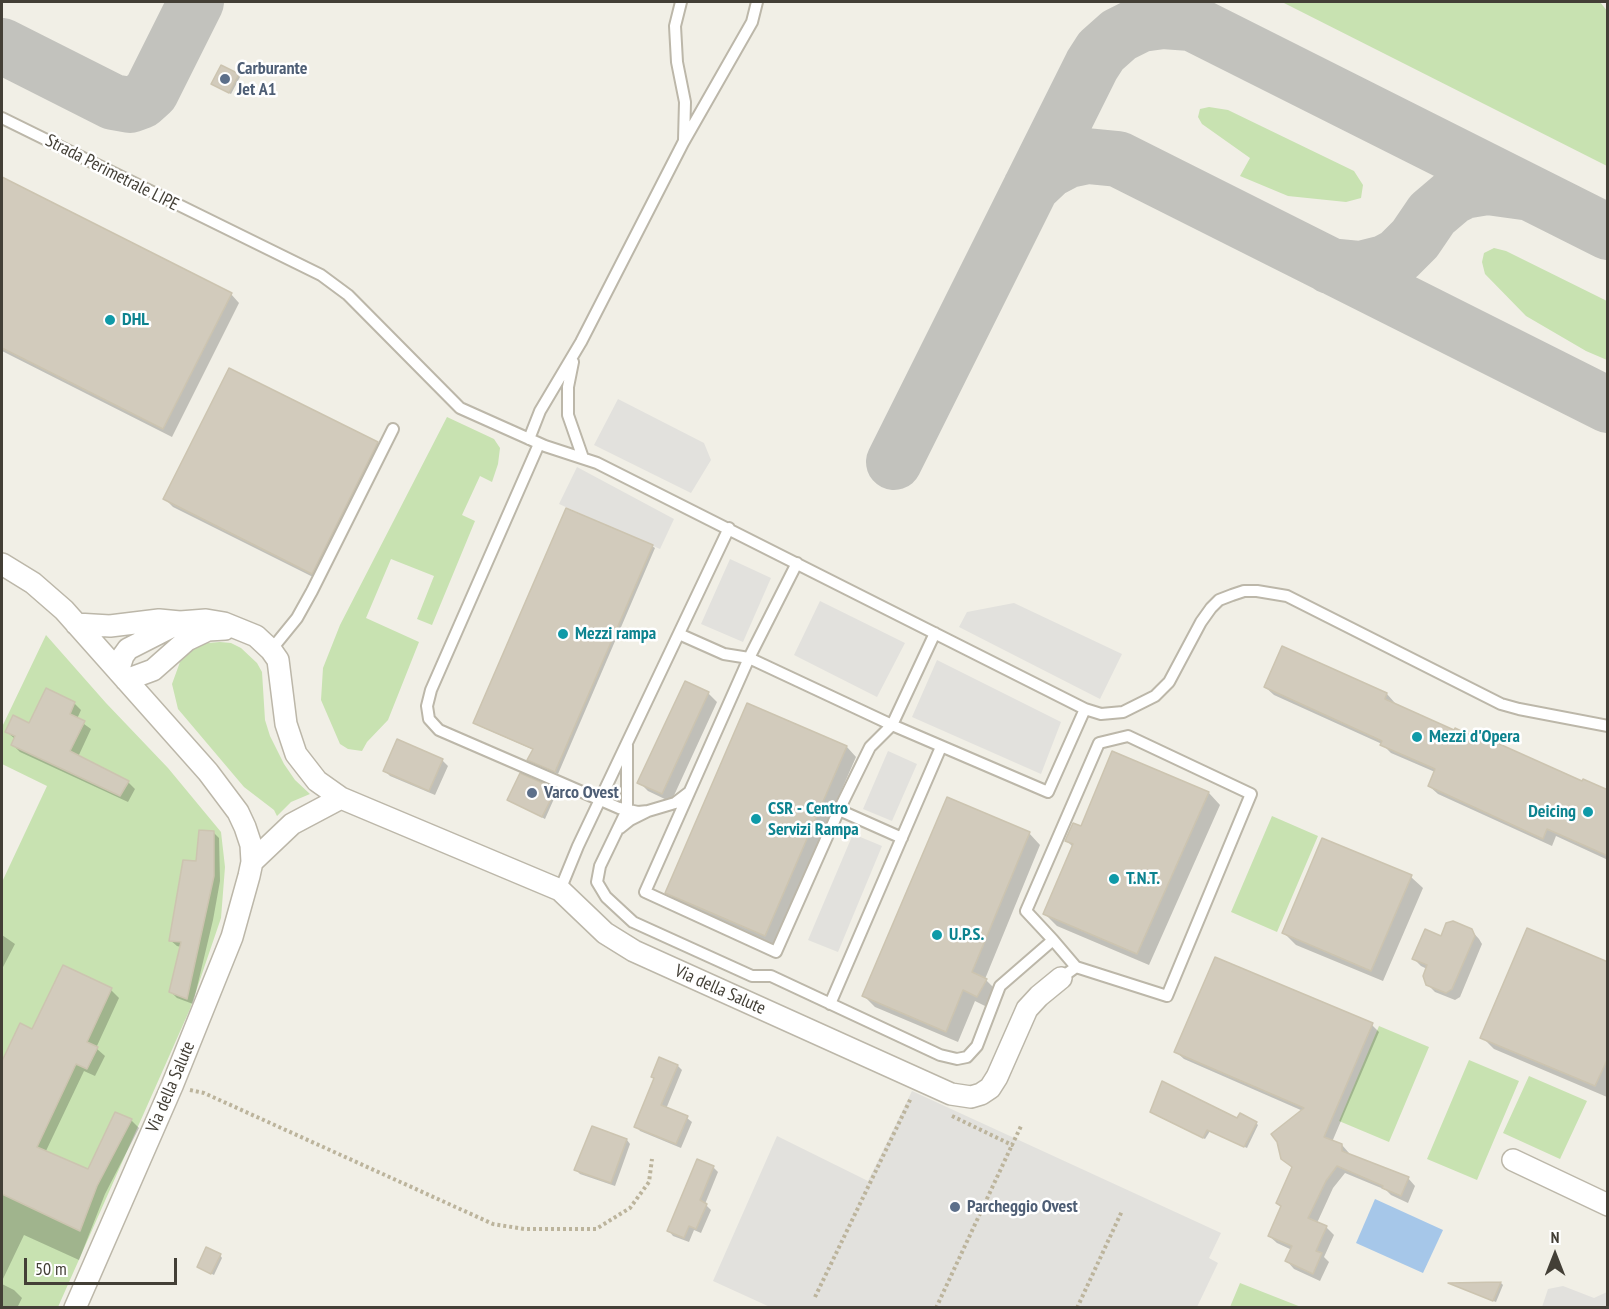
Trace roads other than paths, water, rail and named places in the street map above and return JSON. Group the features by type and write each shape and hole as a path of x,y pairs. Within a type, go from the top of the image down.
{"street":[{"name":"Via della Salute","path":"2,564 48,595 208,772 238,812 251,845 252,862 244,899 232,937 172,1086 75,1308"},
{"path":"76,624 110,626 159,620 180,622 206,620 244,630 256,636 271,650"},
{"path":"180,622 128,648 123,656 122,675 153,670 187,640 208,630 244,630"},
{"name":"Via della Salute","path":"271,650 278,660 286,724 297,754 317,781 341,798 560,890 605,933 634,951 951,1094 971,1097 990,1088 998,1077 1027,1009 1068,972"},
{"path":"252,862 292,824 341,798"},
{"path":"1513,1160 1608,1205"}],"lane":[{"path":"681,2 675,26 677,63 685,102 683,143"},
{"path":"688,793 675,803 655,810 638,812 627,810 439,730 429,719 427,706 431,690 534,441 540,411 581,342 683,143 752,22 756,2"},
{"name":"Strada Perimetrale LIPE","path":"2,118 321,275 348,295 460,408 534,441 597,463 1085,709"},
{"path":"581,342 573,362 568,387 568,415 583,458"},
{"path":"271,650 297,618 312,591 393,429"},
{"path":"560,890 600,800 729,528"},
{"path":"797,563 749,658 645,892 776,952 839,810 870,747 891,725 935,633"},
{"path":"679,634 724,654 749,658 891,725 1048,792 1085,709 1101,714 1123,711 1155,696 1169,682 1211,608 1219,600 1244,591 1287,596 1501,704 1520,710 1608,726"},
{"path":"1128,736 1251,794 1167,996 1068,972 1053,940 1026,911 1099,743 1128,736"},
{"path":"627,745 627,810 600,866 597,882 606,897 633,922 752,976 771,976 940,1055 957,1059 967,1057 976,1046 1000,986 1053,940"},
{"path":"830,1004 941,747"},
{"path":"839,810 902,838"},
{"path":"616,831 630,820 648,811"}],"water":[{"path":"1375,1199 1443,1230 1423,1273 1356,1243"}],"place":[{"name":"Carburante Jet A1","path":"225,79"},
{"name":"DHL","path":"110,320"},
{"name":"Mezzi rampa","path":"563,634"},
{"name":"Mezzi d'Opera","path":"1417,737"},
{"name":"Varco Ovest","path":"532,793"},
{"name":"Deicing","path":"1588,812"},
{"name":"CSR - Centro Servizi Rampa","path":"756,819"},
{"name":"T.N.T.","path":"1114,879"},
{"name":"U.P.S.","path":"937,935"},
{"name":"Parcheggio Ovest","path":"955,1207"}]}
